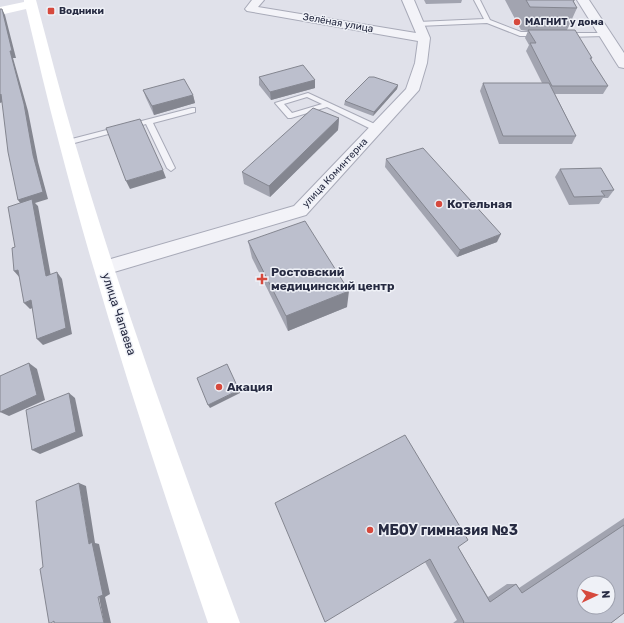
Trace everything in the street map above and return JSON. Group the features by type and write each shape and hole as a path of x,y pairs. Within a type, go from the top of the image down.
{"main road":[{"path":"0,11 34,1"},
{"name":"улица Чапаева","path":"34,1 67,143 104,268 182,506 224,623"}],"street":[{"name":"улица Коминтерна","path":"104,268 300,211 412,90 421,63 421,31 408,0"},
{"path":"583,0 624,64"},
{"name":"Зелёная улица","path":"255,4 421,31"}],"lane":[{"path":"477,0 488,21"},
{"path":"421,31 488,21 520,34 543,34"},
{"path":"558,34 604,35"},
{"path":"327,105 291,116 279,103 308,95 376,128"},
{"path":"67,143 192,110"},
{"path":"149,122 171,168"}],"building":[{"path":"526,0 574,0 573,1 577,8 530,7"},
{"path":"0,9 2,9 12,51 10,51 24,104 33,155 43,192 18,200 8,152 1,94 0,95"},
{"path":"528,30 575,30 592,58 590,58 608,86 552,86 530,43 536,43"},
{"path":"303,65 315,80 270,92 259,77"},
{"path":"369,77 374,77 398,85 374,112 345,101"},
{"path":"184,79 193,95 152,106 143,90"},
{"path":"483,83 549,83 576,136 503,136"},
{"path":"313,108 339,118 269,186 242,172"},
{"path":"140,119 163,170 126,181 106,128"},
{"name":"Котельная","path":"423,148 501,234 460,250 386,159"},
{"path":"601,168 614,190 601,191 605,196 574,197 560,169"},
{"path":"32,199 46,276 57,272 66,328 37,339 31,300 24,303 18,270 14,271 12,248 15,247 8,207"},
{"path":"305,221 349,291 286,316 248,241"},
{"path":"29,363 37,395 0,412 0,376"},
{"name":"Акация","path":"227,364 239,390 208,405 197,378"},
{"path":"69,393 76,432 32,450 26,410"},
{"name":"МБОУ гимназия №3","path":"405,435 468,540 458,547 490,602 516,584 522,593 624,525 624,613 611,623 463,623 464,622 430,559 325,622 275,503"},
{"path":"79,483 89,544 92,542 103,595 98,597 104,623 54,623 54,621 49,623 40,569 43,567 36,501"}],"place":[{"name":"Водники","path":"51,11"},
{"name":"МАГНИТ у дома","path":"517,22"},
{"name":"Котельная","path":"439,204"},
{"name":"Ростовский медицинский центр","path":"262,279"},
{"name":"Акация","path":"219,387"},
{"name":"МБОУ гимназия №3","path":"370,530"}]}
